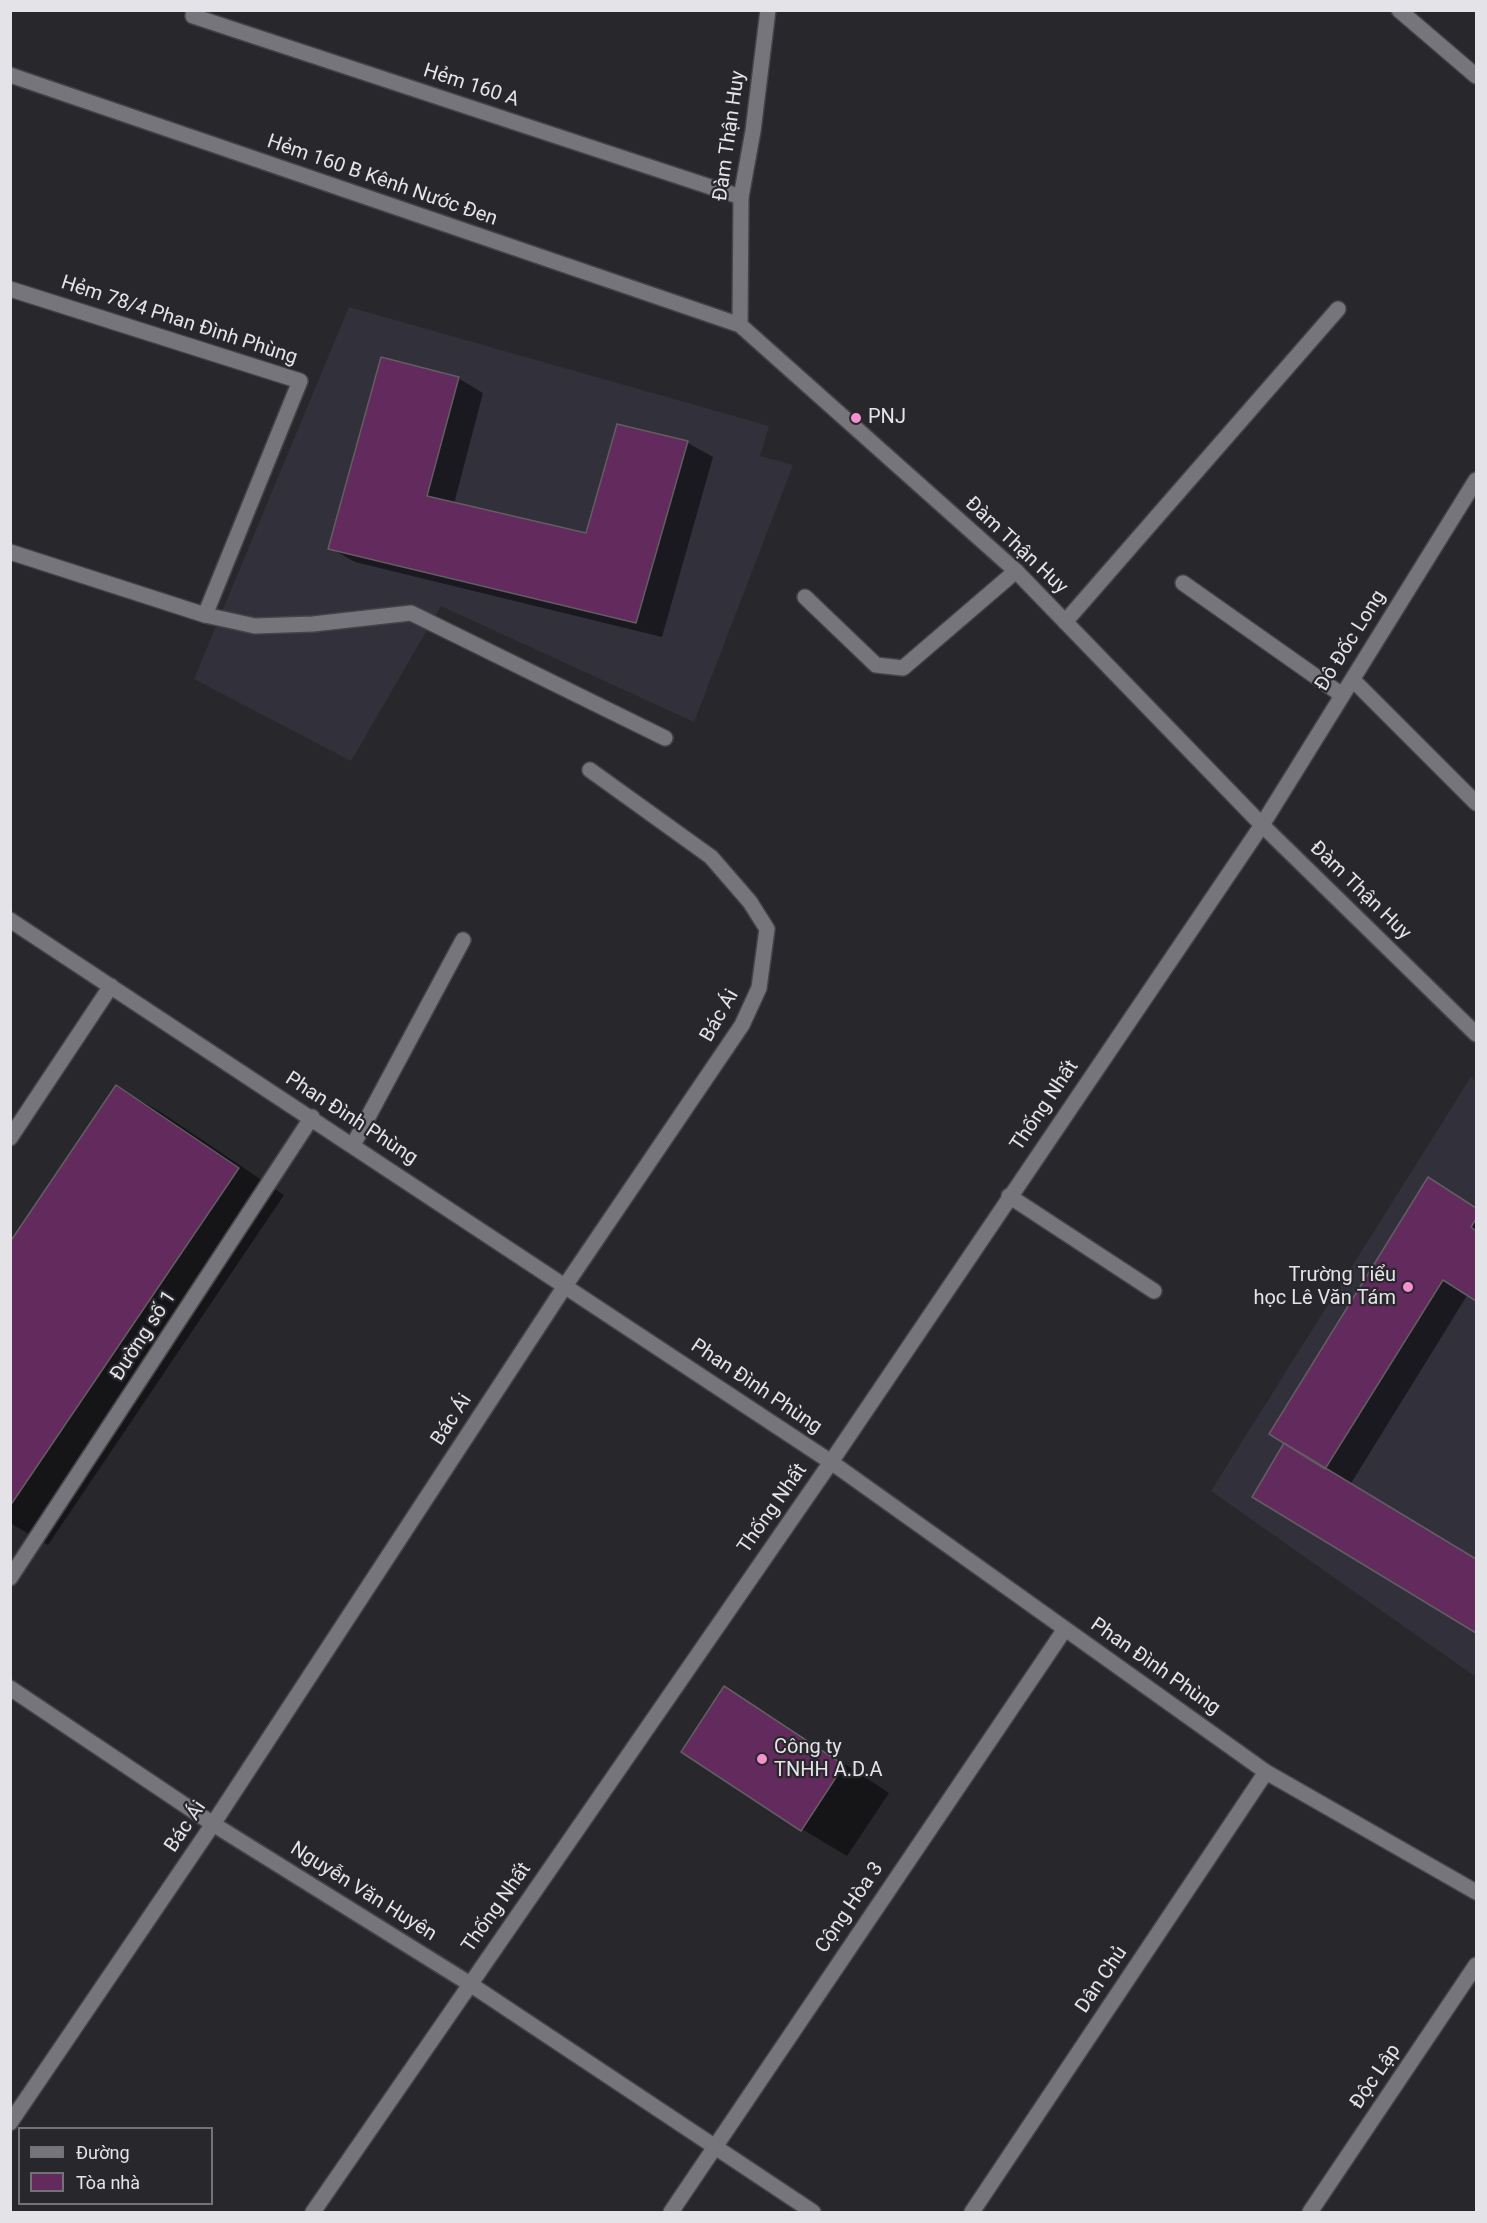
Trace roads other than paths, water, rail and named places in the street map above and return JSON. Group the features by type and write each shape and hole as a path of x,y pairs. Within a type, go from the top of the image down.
{"street":[{"name":"Hẻm 160 A","path":"194,10 193,16 741,198"},
{"name":"Đàm Thận Huy","path":"768,10 753,131 741,198 740,325 1016,571 1262,825 1476,1034"},
{"path":"1399,10 1476,75"},
{"name":"Hẻm 160 B Kênh Nước Đen","path":"10,75 740,325"},
{"name":"Hẻm 78/4 Phan Đình Phùng","path":"10,289 300,381 205,615"},
{"path":"1065,622 1338,309"},
{"name":"Đô Đốc Long","path":"1262,825 1476,480"},
{"path":"10,552 205,615 255,627 314,624 411,613 665,738"},
{"path":"805,597 876,665 903,668 1016,571"},
{"path":"1183,583 1342,695"},
{"path":"1353,680 1476,803"},
{"name":"Bác Ái","path":"10,2123 213,1824 565,1286 742,1025 759,988 767,929 750,902 711,857 590,770"},
{"name":"Thống Nhất","path":"319,2210 470,1984 831,1462 1262,825"},
{"name":"Phan Đình Phùng","path":"10,920 312,1117 831,1462 1266,1772 1476,1892"},
{"path":"353,1145 463,940"},
{"path":"10,1138 111,986"},
{"name":"Đường số 1","path":"10,1578 312,1117"},
{"path":"1009,1196 1154,1291"},
{"name":"Cộng Hòa 3","path":"671,2212 1065,1629"},
{"name":"Nguyễn Văn Huyên","path":"10,1688 213,1824 470,1984 813,2212"},
{"name":"Dân Chủ","path":"972,2212 1266,1772"},
{"name":"Độc Lập","path":"1310,2212 1476,1965"}],"place":[{"name":"PNJ","path":"856,418"},
{"name":"Trường Tiểu học Lê Văn Tám","path":"1408,1287"},
{"name":"Công ty TNHH A.D.A","path":"762,1759"}]}
